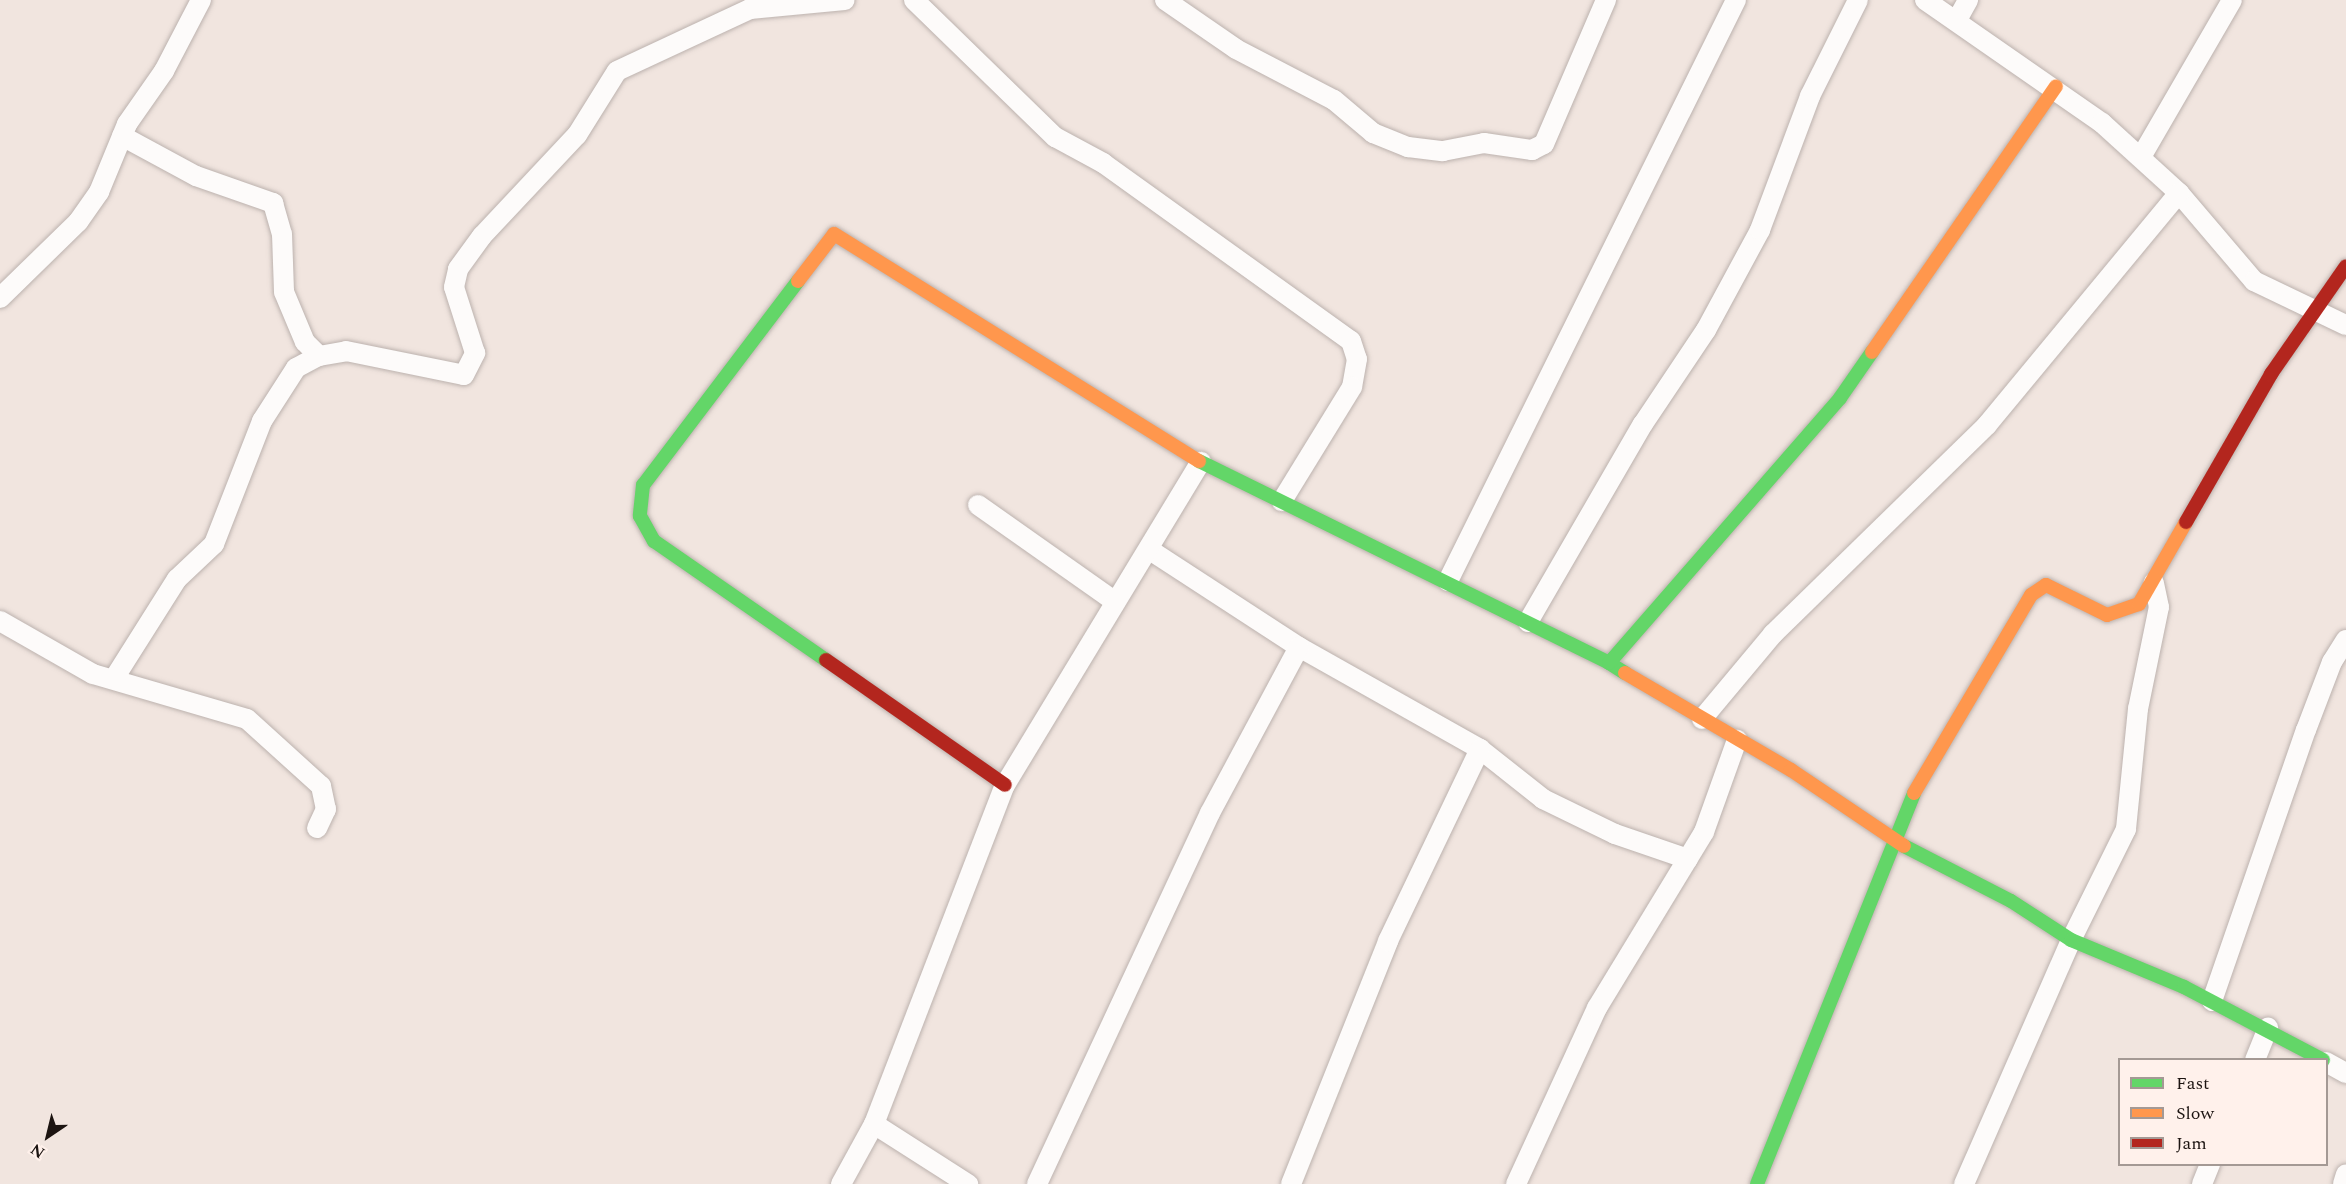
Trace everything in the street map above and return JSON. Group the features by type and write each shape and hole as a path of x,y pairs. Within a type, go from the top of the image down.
{"street":[{"path":"0,298 78,222 99,192 122,135 201,0"},
{"path":"312,349 363,352 464,375 474,353 454,287 458,270 482,236 577,135 617,70 750,9 845,0"},
{"path":"914,0 1055,137 1103,163 1351,341 1358,359 1352,387 1282,501"},
{"path":"1165,0 1236,49 1334,100 1372,133 1408,147 1443,151 1484,143 1532,150 1544,144 1606,0"},
{"path":"1448,581 1736,0"},
{"path":"1528,622 1643,424 1706,330 1760,230 1810,96 1858,0"},
{"path":"1925,0 2056,86 2141,157 2179,193 2254,281 2314,307 2346,325"},
{"path":"1957,20 1968,0"},
{"path":"2141,157 2232,0"},
{"path":"1609,663 1840,398 2056,86"},
{"path":"122,135 196,176 273,203 282,234 284,292 312,349"},
{"path":"1702,719 1773,634 1987,425 2179,193"},
{"path":"1005,785 654,541 640,516 643,485 834,234 1201,462 1448,581 1609,663 1737,740 1898,843 2011,901 2071,940 2212,1000 2320,1058"},
{"path":"1757,1184 1932,758 2038,588 2046,585 2107,615 2139,604 2154,583 2271,374 2314,307 2346,266"},
{"path":"116,677 177,579 214,544 261,421 312,349"},
{"path":"841,1184 874,1124 1005,785 1114,601 1150,550 1201,462"},
{"path":"978,505 1114,601"},
{"path":"1150,550 1299,647 1480,749 1543,799 1615,834 1688,859"},
{"path":"1964,1184 2071,940 2126,829 2138,709 2159,607 2154,583"},
{"path":"0,621 93,674 116,677 237,715 260,728 321,786 326,809 317,828"},
{"path":"2212,1000 2306,730 2332,662 2346,640"},
{"path":"1037,1184 1210,813 1299,647"},
{"path":"1516,1184 1597,1008 1688,859 1737,740"},
{"path":"1292,1184 1388,941 1480,749"},
{"path":"2255,1058 2268,1028"},
{"path":"2328,1063 2346,1073"},
{"path":"874,1124 968,1184"},
{"path":"2202,1184 2209,1166"},
{"path":"2343,1184 2346,1174"}],"traffic: fast":[{"path":"798,281 643,485 640,516 654,541 826,660"},
{"path":"1625,673 1609,663 1840,398 1872,352"},
{"path":"1199,461 1609,663"},
{"path":"1757,1184 1914,793"},
{"path":"1904,846 2011,901 2071,940 2184,987 2319,1058"}],"traffic: slow":[{"path":"1872,352 2056,86"},
{"path":"798,281 834,234 1199,461"},
{"path":"1914,793 2031,595 2046,585 2107,615 2139,604 2186,522"},
{"path":"1625,673 1791,770 1904,846"}],"traffic: jam":[{"path":"2186,522 2271,374 2346,266"},
{"path":"826,660 1005,785"}]}
